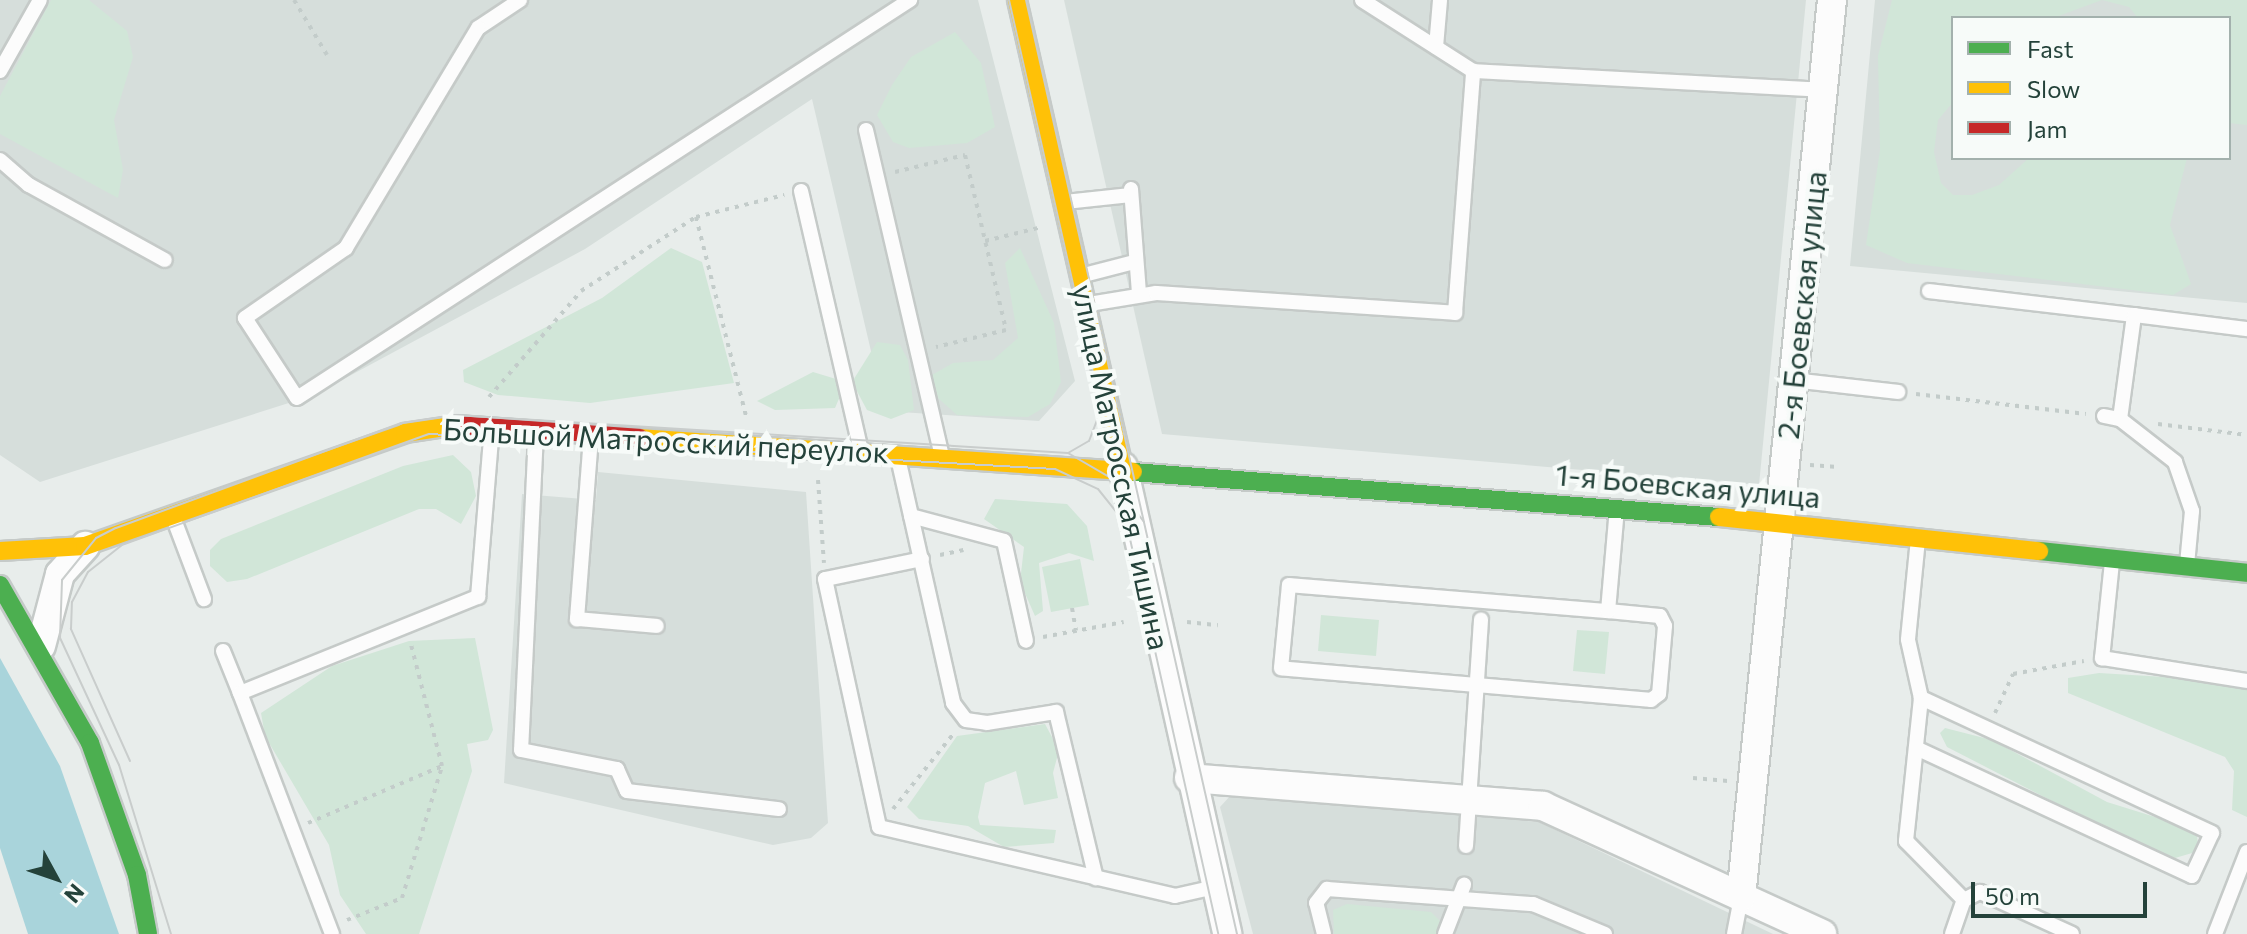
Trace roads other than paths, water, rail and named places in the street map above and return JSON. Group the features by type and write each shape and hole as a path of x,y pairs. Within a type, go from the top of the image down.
{"street":[{"name":"улица Матросская Тишина","path":"1017,0 1123,467 1189,778 1227,934"},
{"name":"2-я Боевская улица","path":"1741,897 1832,0"},
{"name":"Большой Матросский переулок","path":"0,551 85,546 405,433 493,427 537,429 1123,467"},
{"name":"1-я Боевская улица","path":"1123,467 1781,520 2247,573"},
{"path":"41,646 60,574 85,546"},
{"path":"0,585 41,646 90,743 137,875 148,934"},
{"path":"1189,778 1543,806 1822,934"}],"lane":[{"path":"0,71 40,0"},
{"path":"520,0 478,28 346,248 245,318 297,398 910,0"},
{"path":"1362,0 1473,71 1823,90"},
{"path":"1436,47 1440,0"},
{"path":"1086,305 1139,294 1455,313 1473,71"},
{"path":"866,130 942,456"},
{"path":"0,160 29,185 165,260"},
{"path":"801,191 861,451"},
{"path":"1063,202 1131,192 1134,262 1139,294"},
{"path":"1080,276 1134,262"},
{"path":"1929,291 2247,329"},
{"path":"2120,419 2134,315"},
{"path":"1793,380 1898,392"},
{"path":"2104,416 2120,419 2175,462 2196,512 2187,566"},
{"path":"240,693 478,597 493,427"},
{"path":"537,429 521,750 617,769 627,791 779,809"},
{"path":"591,433 577,619 657,626"},
{"path":"897,453 953,703 966,720 1056,712 1096,878"},
{"path":"1608,611 1618,506"},
{"path":"172,515 204,599"},
{"path":"911,516 1004,541 1026,641"},
{"path":"1918,535 1908,640 1921,698 1906,841 1964,900"},
{"path":"2113,557 2102,658 2247,681"},
{"path":"922,559 825,579 879,827 1175,896 1215,887"},
{"path":"1289,585 1608,611 1660,616 1665,626 1659,694 1651,700 1281,668 1289,585"},
{"path":"1466,846 1481,619"},
{"path":"223,651 337,928"},
{"path":"1916,748 2192,876 2212,833 1921,698"},
{"path":"2215,934 2247,852"},
{"path":"1324,934 1316,903 1327,889 1464,892 1533,904 1605,934"},
{"path":"1445,934 1464,892"},
{"path":"1952,934 1964,900 1980,892 2072,934"},
{"path":"1734,934 1741,897"}],"water":[{"path":"0,658 60,766 119,934 28,934 0,848"}],"tram line":[{"path":"1009,0 1118,485"},
{"path":"1026,0 1237,934"},
{"path":"1068,453 1089,441 1100,412"},
{"path":"171,934 119,765 60,638 62,580 96,538 116,528 401,423 454,415 1068,453 1111,478 1144,522"},
{"path":"130,761 71,629 72,602 88,572 122,545 429,434 1055,469 1098,489 1126,524"},
{"path":"1124,512 1218,934"}]}
